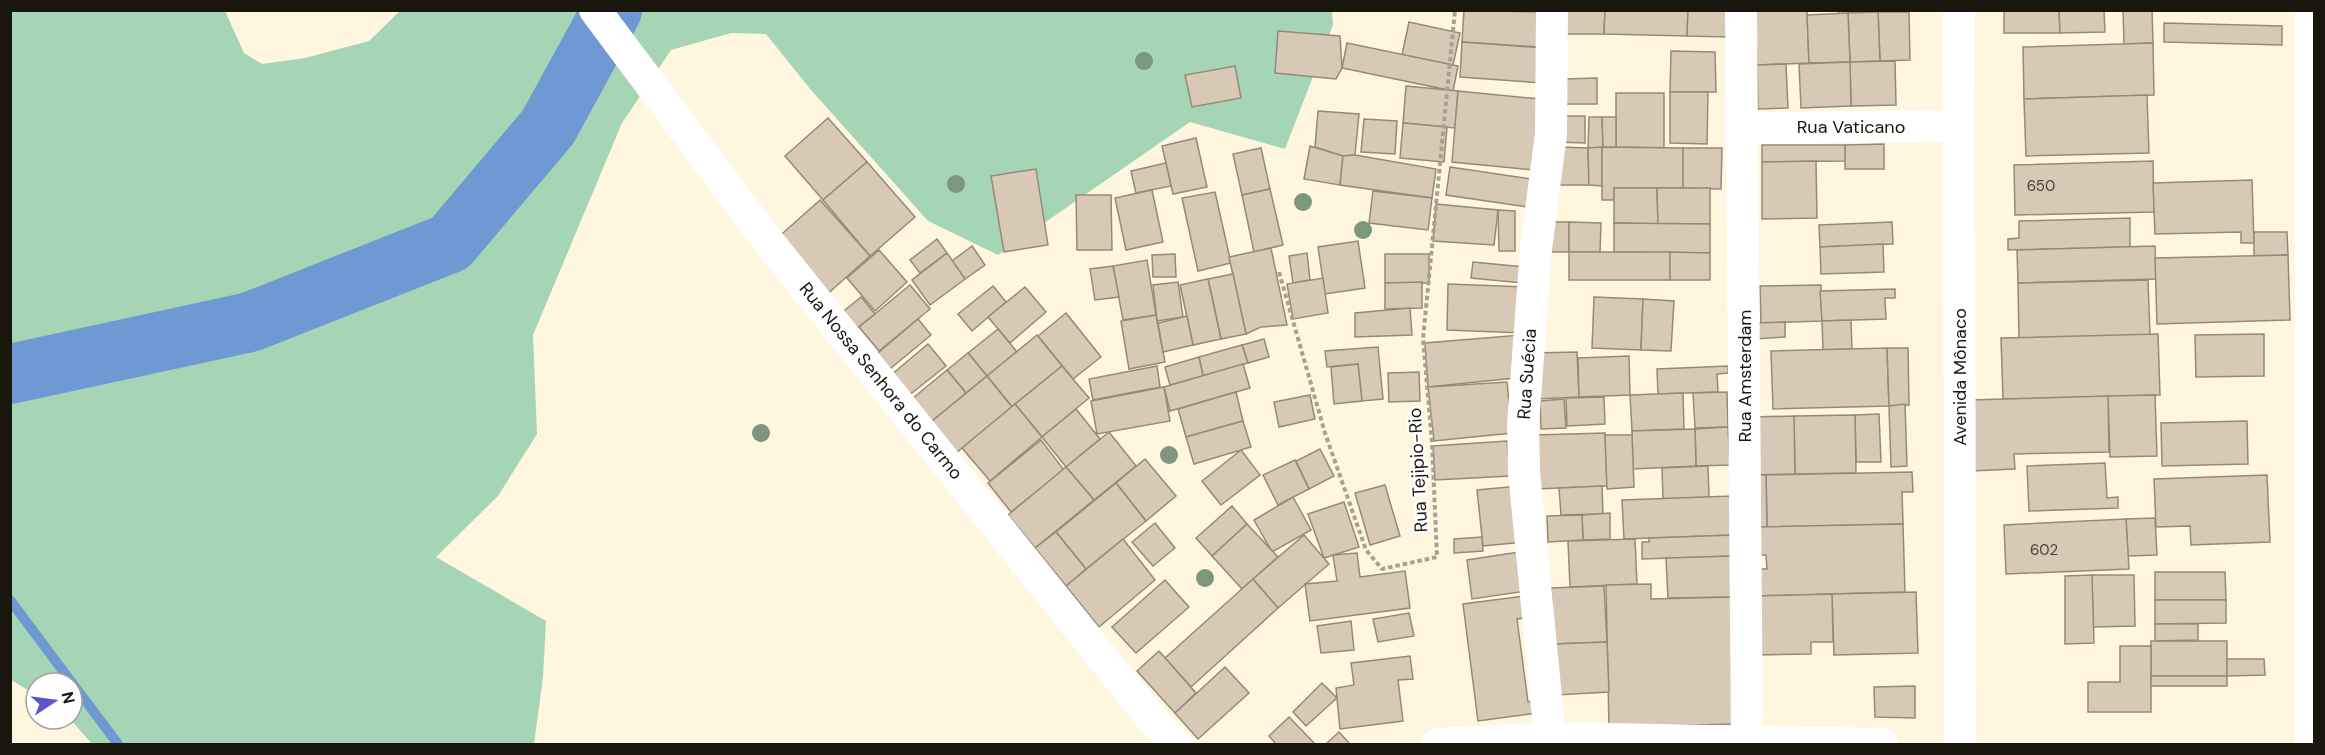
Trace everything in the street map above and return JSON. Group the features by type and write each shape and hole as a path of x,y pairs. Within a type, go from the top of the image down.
{"street":[{"name":"Rua Suécia","path":"1550,738 1524,472 1523,424 1536,249 1551,134 1552,10"},
{"name":"Rua Amsterdam","path":"1741,10 1744,128 1747,742"},
{"name":"Avenida Mônaco","path":"1959,10 1960,744"},
{"path":"2311,10 2311,744"},
{"name":"Rua Nossa Senhora do Carmo","path":"596,12 760,231 1150,717 1176,744"},
{"name":"Rua Vaticano","path":"1744,128 1959,126"},
{"path":"1437,744 1550,738 1882,744"}],"path":[{"name":"Rua Tejipio-Rio","path":"1279,272 1326,434 1366,550 1382,569 1437,557 1432,442 1423,339 1455,10"}],"green space":[{"path":"401,10 1332,11 1333,25 1285,149 1190,122 998,255 928,221 811,90 766,34 731,33 671,50 622,123 533,335 537,434 498,496 436,557 546,621 543,677 534,744 92,744 81,731 84,731 84,671 24,671 24,688 11,680 11,11 225,11 244,53 262,64 305,58 369,41"}],"building":[{"path":"1464,10 1540,12 1538,47 1462,42"},
{"path":"1567,10 1605,10 1604,34 1566,34"},
{"path":"1605,10 1688,10 1687,36 1604,34"},
{"path":"1688,10 1727,10 1727,37 1687,36"},
{"path":"1807,10 1809,63 1757,65 1755,11"},
{"path":"1839,10 1909,10 1909,12 1839,14"},
{"path":"2004,10 2059,10 2060,33 2004,33"},
{"path":"2059,10 2104,10 2105,32 2060,33"},
{"path":"2123,10 2152,10 2153,43 2124,44"},
{"path":"1878,12 1909,12 1910,60 1880,61"},
{"path":"1878,12 1880,61 1850,62 1848,13"},
{"path":"1848,13 1850,62 1809,63 1807,15"},
{"path":"1409,22 1460,33 1453,65 1402,55"},
{"path":"2164,23 2282,26 2282,45 2164,42"},
{"path":"1278,31 1340,36 1342,68 1336,79 1275,73"},
{"path":"1462,42 1544,48 1542,83 1460,77"},
{"path":"1347,43 1458,66 1453,91 1342,68"},
{"path":"2153,43 2154,95 2024,99 2023,47"},
{"path":"1671,51 1715,52 1716,92 1670,92"},
{"path":"1895,61 1896,105 1851,106 1850,62"},
{"path":"1850,62 1851,106 1801,108 1799,64"},
{"path":"1786,64 1788,108 1758,109 1757,65"},
{"path":"1235,66 1241,98 1192,107 1185,75"},
{"path":"1597,78 1597,104 1564,104 1564,79"},
{"path":"1406,86 1458,91 1455,128 1403,123"},
{"path":"1458,91 1540,99 1534,170 1452,162"},
{"path":"1670,92 1708,92 1707,144 1670,143"},
{"path":"1616,93 1664,93 1664,148 1616,147"},
{"path":"2147,95 2149,153 2026,156 2024,99"},
{"path":"1318,111 1359,114 1355,155 1343,156 1315,147"},
{"path":"1557,116 1585,116 1585,143 1557,142"},
{"path":"1589,117 1602,117 1603,148 1588,148"},
{"path":"1602,117 1616,117 1616,147 1603,148"},
{"path":"828,118 867,162 823,200 785,156"},
{"path":"1364,119 1397,121 1395,154 1361,152"},
{"path":"1403,123 1447,127 1444,162 1400,158"},
{"path":"1196,138 1207,187 1173,194 1162,146"},
{"path":"1884,144 1884,169 1845,169 1845,145"},
{"path":"1762,145 1845,145 1845,161 1762,162"},
{"path":"1310,146 1343,156 1340,185 1304,179"},
{"path":"1560,147 1588,148 1589,185 1560,185"},
{"path":"1602,147 1602,186 1589,185 1588,148"},
{"path":"1602,147 1683,148 1683,188 1614,188 1614,200 1602,200"},
{"path":"1261,148 1270,189 1242,195 1233,154"},
{"path":"1683,148 1722,148 1721,189 1683,188"},
{"path":"1355,155 1436,169 1432,198 1340,185 1343,156"},
{"path":"1816,161 1817,218 1762,219 1762,162"},
{"path":"2153,161 2154,212 2015,215 2014,165"},
{"path":"867,162 915,217 870,256 823,200"},
{"path":"1166,163 1171,186 1136,193 1131,171"},
{"path":"1450,167 1538,180 1534,208 1446,195"},
{"path":"1036,169 1048,245 1004,252 991,176"},
{"path":"2252,180 2254,243 2241,243 2241,232 2155,234 2153,183"},
{"path":"1614,188 1657,188 1658,224 1614,223"},
{"path":"1657,188 1710,188 1710,224 1658,224"},
{"path":"1270,189 1283,245 1254,252 1242,195"},
{"path":"1152,190 1163,242 1126,250 1115,198"},
{"path":"1373,191 1432,198 1428,230 1369,223"},
{"path":"1215,192 1231,263 1198,271 1182,198"},
{"path":"1076,195 1111,195 1112,250 1077,250"},
{"path":"820,200 870,256 824,297 774,241"},
{"path":"1436,204 1498,210 1494,245 1433,241"},
{"path":"1498,210 1515,211 1515,251 1499,251"},
{"path":"2130,218 2130,247 2008,250 2008,239 2019,238 2019,221"},
{"path":"1543,222 1569,222 1569,252 1544,252"},
{"path":"1569,222 1601,223 1600,252 1569,252"},
{"path":"1892,222 1893,244 1820,247 1819,225"},
{"path":"1614,223 1710,224 1710,253 1614,252"},
{"path":"2254,232 2287,232 2288,255 2254,256"},
{"path":"937,239 947,253 920,273 910,260"},
{"path":"1358,241 1365,288 1325,294 1318,247"},
{"path":"1883,244 1884,272 1821,274 1820,247"},
{"path":"972,246 985,265 965,279 952,261"},
{"path":"2155,246 2156,279 2018,283 2017,250"},
{"path":"1271,248 1287,325 1261,327 1246,334 1229,257"},
{"path":"879,250 907,282 875,311 847,278"},
{"path":"1569,252 1670,252 1670,280 1569,280"},
{"path":"1670,252 1710,253 1710,280 1670,280"},
{"path":"947,253 965,279 930,305 912,280"},
{"path":"1307,253 1310,280 1293,283 1289,256"},
{"path":"1175,254 1176,277 1153,277 1152,255"},
{"path":"1385,254 1429,254 1429,283 1385,283"},
{"path":"2288,255 2290,320 2157,324 2155,258"},
{"path":"1147,260 1156,315 1123,320 1113,266"},
{"path":"1473,262 1524,267 1523,283 1471,278"},
{"path":"1113,266 1119,297 1095,300 1090,269"},
{"path":"1233,274 1246,334 1221,339 1208,279"},
{"path":"1323,278 1328,313 1293,319 1287,284"},
{"path":"1208,279 1221,339 1193,345 1180,285"},
{"path":"2148,280 2150,335 2019,338 2018,283"},
{"path":"1178,282 1183,317 1157,321 1153,285"},
{"path":"1422,282 1422,308 1385,309 1385,283"},
{"path":"1448,284 1526,287 1524,333 1447,330"},
{"path":"910,285 930,309 879,351 859,327"},
{"path":"1821,285 1822,321 1761,323 1760,286"},
{"path":"993,286 1006,302 972,331 958,314"},
{"path":"1025,287 1046,312 1010,343 988,317"},
{"path":"1895,289 1895,298 1885,298 1886,319 1822,321 1820,291"},
{"path":"861,297 875,314 853,331 840,314"},
{"path":"1594,297 1643,299 1641,350 1592,348"},
{"path":"1643,299 1674,301 1671,351 1641,350"},
{"path":"1410,308 1412,335 1355,337 1355,313"},
{"path":"1066,313 1101,357 1073,379 1038,336"},
{"path":"1156,315 1165,362 1129,369 1121,321"},
{"path":"1187,316 1193,345 1163,352 1158,323"},
{"path":"918,319 931,335 885,373 872,358"},
{"path":"1851,320 1852,349 1823,350 1822,321"},
{"path":"1785,322 1785,337 1756,339 1755,323"},
{"path":"998,329 1017,352 987,376 968,353"},
{"path":"2158,334 2160,395 2003,399 2001,338"},
{"path":"2264,334 2264,376 2196,377 2195,335"},
{"path":"1037,335 1062,366 1012,407 987,376"},
{"path":"1521,335 1525,377 1428,387 1425,343"},
{"path":"1264,339 1269,357 1248,363 1242,345"},
{"path":"928,344 946,366 908,396 891,375"},
{"path":"1242,345 1248,363 1203,376 1199,357"},
{"path":"1378,347 1383,399 1362,401 1358,364 1327,367 1325,351"},
{"path":"1887,348 1889,406 1773,409 1771,351"},
{"path":"1887,348 1908,348 1909,405 1889,406"},
{"path":"1577,352 1579,397 1536,399 1533,353"},
{"path":"968,353 987,376 966,393 947,370"},
{"path":"1629,356 1630,395 1579,397 1578,358"},
{"path":"1199,357 1203,376 1170,385 1165,367"},
{"path":"1243,364 1250,388 1170,411 1164,387"},
{"path":"1358,364 1362,401 1334,404 1331,367"},
{"path":"1062,366 1089,398 1042,437 1015,404"},
{"path":"1157,366 1160,387 1093,400 1089,379"},
{"path":"1728,366 1728,373 1717,374 1718,392 1658,394 1657,369"},
{"path":"947,370 966,393 931,422 912,399"},
{"path":"1419,372 1420,401 1389,402 1388,373"},
{"path":"987,376 1012,407 956,453 931,422"},
{"path":"1507,382 1512,433 1434,441 1428,387"},
{"path":"1164,387 1170,421 1097,434 1091,401"},
{"path":"1236,392 1243,421 1186,437 1178,409"},
{"path":"1727,392 1728,427 1695,428 1693,393"},
{"path":"1683,393 1684,429 1632,431 1630,395"},
{"path":"1310,395 1315,419 1279,427 1274,402"},
{"path":"2155,395 2157,456 2110,457 2108,396"},
{"path":"2108,396 2109,452 2014,454 2015,469 1971,471 1969,400"},
{"path":"1604,397 1605,424 1567,426 1566,398"},
{"path":"1564,399 1566,428 1541,429 1540,401"},
{"path":"1015,404 1042,437 990,481 962,448"},
{"path":"1905,404 1907,466 1891,467 1889,406"},
{"path":"1076,409 1100,439 1066,467 1042,437"},
{"path":"1879,414 1881,462 1856,462 1855,415"},
{"path":"1855,415 1856,473 1795,474 1794,416"},
{"path":"1794,416 1795,474 1754,475 1753,417"},
{"path":"1243,421 1251,447 1194,464 1186,437"},
{"path":"2247,421 2248,464 2162,466 2161,423"},
{"path":"1728,427 1730,465 1696,466 1695,429"},
{"path":"1695,429 1696,466 1633,469 1632,431"},
{"path":"1109,432 1136,466 1094,500 1066,467"},
{"path":"1605,433 1607,486 1536,489 1534,435"},
{"path":"1605,435 1632,435 1634,487 1607,489"},
{"path":"1041,440 1064,470 1011,512 988,483"},
{"path":"1507,441 1510,476 1435,480 1433,446"},
{"path":"1320,449 1334,476 1309,489 1296,461"},
{"path":"1241,450 1260,475 1221,505 1202,481"},
{"path":"1145,459 1176,496 1146,521 1116,483"},
{"path":"1295,460 1309,489 1278,505 1263,475"},
{"path":"2105,463 2107,498 2118,497 2118,508 2029,511 2027,466"},
{"path":"1708,466 1709,497 1663,499 1662,468"},
{"path":"1066,467 1094,500 1035,548 1008,515"},
{"path":"1912,472 1913,492 1902,492 1903,524 1767,527 1766,475"},
{"path":"1754,475 1766,475 1767,527 1756,527"},
{"path":"2267,475 2270,542 2191,545 2190,526 2156,527 2154,479"},
{"path":"1116,483 1146,521 1086,569 1056,532"},
{"path":"1385,485 1400,536 1370,545 1355,493"},
{"path":"1519,486 1524,542 1483,546 1477,490"},
{"path":"1602,486 1603,514 1561,515 1559,488"},
{"path":"1732,496 1734,535 1624,539 1622,500"},
{"path":"1293,497 1311,530 1272,552 1254,520"},
{"path":"1344,502 1359,547 1324,558 1308,514"},
{"path":"1232,506 1247,524 1212,556 1196,538"},
{"path":"1610,513 1610,539 1583,540 1582,515"},
{"path":"1582,515 1583,540 1548,542 1547,516"},
{"path":"2155,518 2157,555 2128,556 2126,519"},
{"path":"2126,519 2129,569 2006,574 2004,525"},
{"path":"1155,523 1175,548 1153,566 1132,542"},
{"path":"1247,524 1278,557 1242,589 1212,556"},
{"path":"1903,524 1905,592 1756,596 1755,569 1767,569 1766,555 1756,555 1756,527"},
{"path":"1056,532 1086,569 1066,586 1035,548"},
{"path":"1304,535 1329,564 1278,608 1253,579"},
{"path":"1734,535 1734,556 1642,559 1642,542 1649,542 1649,538"},
{"path":"1482,537 1483,551 1454,553 1454,539"},
{"path":"1123,539 1155,580 1099,627 1066,586"},
{"path":"1635,539 1637,584 1570,587 1568,541"},
{"path":"1526,551 1532,590 1472,599 1467,560"},
{"path":"1357,553 1360,577 1405,571 1410,608 1310,621 1305,584 1337,581 1333,555"},
{"path":"1734,556 1734,597 1668,598 1666,558"},
{"path":"2155,572 2225,572 2226,600 2155,600"},
{"path":"2092,575 2134,575 2135,626 2093,627"},
{"path":"2092,575 2094,643 2065,644 2065,576"},
{"path":"1253,579 1278,608 1191,687 1165,658"},
{"path":"1165,580 1189,607 1136,653 1112,627"},
{"path":"1651,584 1651,599 1734,597 1737,724 1609,727 1606,585"},
{"path":"1604,586 1607,642 1554,644 1551,588"},
{"path":"1916,592 1918,653 1834,655 1832,594"},
{"path":"1832,594 1833,642 1811,642 1811,654 1758,655 1756,596"},
{"path":"1524,596 1527,618 1517,619 1528,702 1537,701 1538,713 1478,721 1463,604"},
{"path":"2155,600 2226,600 2226,623 2155,624"},
{"path":"1409,613 1414,636 1378,642 1373,619"},
{"path":"1351,621 1354,650 1321,653 1317,626"},
{"path":"2155,624 2198,624 2198,640 2155,641"},
{"path":"2151,641 2227,641 2227,676 2151,676"},
{"path":"1607,642 1609,692 1556,695 1554,644"},
{"path":"2120,646 2151,646 2151,712 2088,712 2088,682 2120,682"},
{"path":"1159,651 1196,693 1175,713 1137,671"},
{"path":"1410,656 1413,679 1398,680 1403,721 1340,729 1336,688 1354,685 1351,663"},
{"path":"2227,659 2264,659 2265,675 2227,676"},
{"path":"1225,667 1249,693 1198,739 1175,713"},
{"path":"2151,676 2227,676 2227,686 2151,686"},
{"path":"1322,683 1337,698 1306,726 1293,712"},
{"path":"1915,686 1915,718 1875,717 1874,687"},
{"path":"1289,717 1315,744 1276,744 1269,736"},
{"path":"1339,732 1350,744 1326,744"}],"waterway":[{"path":"10,374 250,322 450,243 548,127 612,10"},
{"path":"10,600 63,671"},
{"path":"84,699 118,744"}]}
